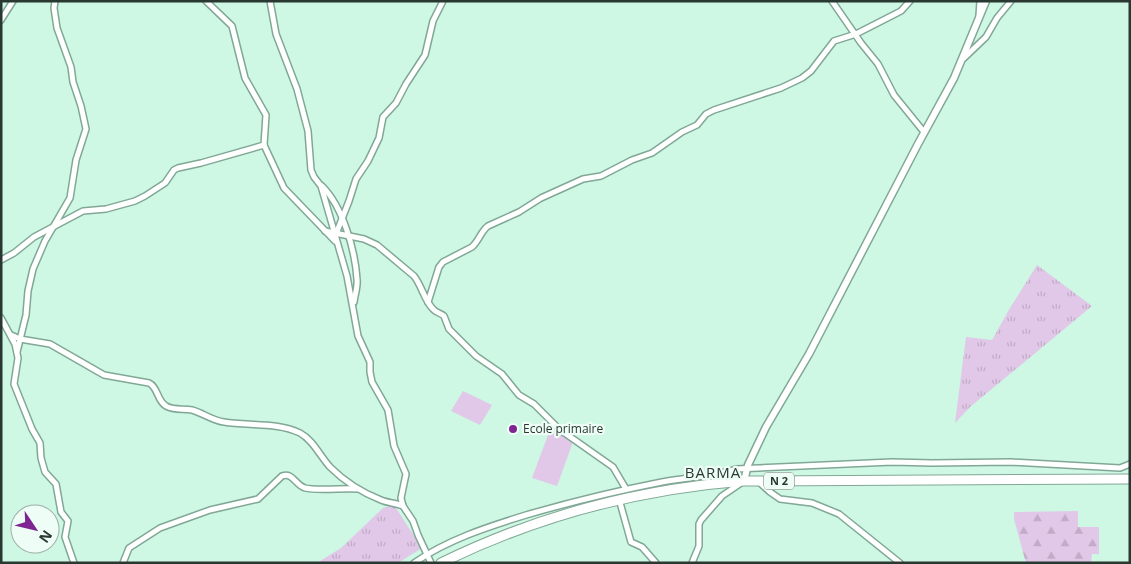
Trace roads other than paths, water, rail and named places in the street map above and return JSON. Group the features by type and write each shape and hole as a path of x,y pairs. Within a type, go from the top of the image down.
{"main road":[{"name":"N 2","path":"442,563 486,542 542,520 619,499 699,484 744,481 1130,479"}],"street":[{"path":"1,20 13,1"},
{"path":"17,352 26,315 28,291 33,269 46,240 70,198 76,160 86,129 73,82 71,66 57,28 54,8 55,1"},
{"path":"206,1 232,26 244,78 266,115 264,145 284,188 337,243"},
{"path":"270,1 276,34 297,88 308,131 310,170 328,193 342,219 352,247 358,280 353,306"},
{"path":"335,234 356,179 368,161 379,138 384,117 396,103 425,55 433,21 443,1"},
{"path":"832,1 878,64 894,95 924,132"},
{"path":"428,302 439,267 443,262 476,244 484,229 488,226 519,212 558,190 583,179 601,176 632,160 652,153 682,132 697,125 706,114 714,110 781,88 802,78 811,71 834,41 856,34 901,10 910,1"},
{"path":"978,20 980,1"},
{"path":"692,563 698,549 701,520 722,496 744,481 766,427 809,354 963,58 986,1"},
{"path":"963,58 986,37 997,18 1011,1"},
{"path":"1,260 14,253 34,237 83,212 106,209 134,201 164,183 174,170 178,168 264,145"},
{"path":"321,186 347,276 358,336 370,362 372,382 388,410 394,446 406,474 401,498 403,506 413,521 431,563"},
{"path":"325,231 364,239 377,245 414,276 419,282 428,302 436,312 444,316 449,329 476,356 502,374 519,395 534,404 559,429 613,467 626,489"},
{"path":"1,318 11,335 17,352 18,366 14,384 32,429 40,443 41,458 46,472 57,487 61,512 68,521 65,537 74,563"},
{"path":"11,335 20,339 50,344 104,375 149,382 153,384 162,403 170,408 194,410 223,422 289,429 300,433 307,438 330,467 359,489 382,501 403,506"},
{"path":"414,563 461,538 504,522 563,504 626,489 682,478 722,474 736,469 892,462 1011,462 1120,468 1130,464"},
{"path":"123,563 129,548 160,528 210,510 258,499 286,474 299,485 309,488 359,489"},
{"path":"759,481 780,499 812,503 839,514 900,563"},
{"path":"619,499 631,542 642,547 656,563"}],"place":[{"name":"Ecole primaire","path":"513,429"}],"district":[{"name":"BARMA","path":"713,473"}]}
